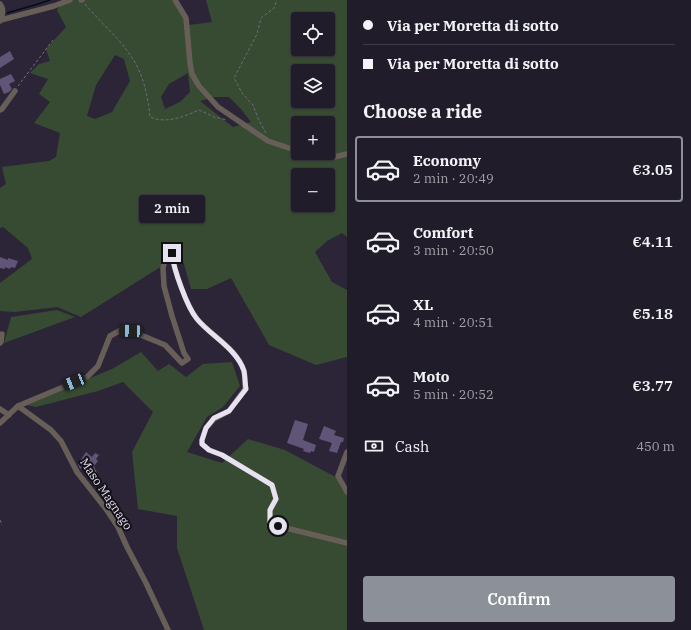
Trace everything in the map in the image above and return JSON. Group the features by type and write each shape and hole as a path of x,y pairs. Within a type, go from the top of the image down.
{"street":[{"path":"0,20 54,6 70,0"},
{"path":"175,0 186,18 192,74 199,86 218,107 239,122 271,142 291,149"},
{"path":"0,4 3,13 0,20"},
{"path":"0,110 15,91"},
{"path":"335,157 347,154"},
{"path":"0,423 18,406 87,376 98,366 110,336 121,330 131,331 165,345 182,364 188,360 184,353 172,316 164,286 164,262 166,256 172,253 172,262 196,318 239,361 244,372 246,389 229,411 214,418 206,428 202,444 209,450 222,455 272,485 276,499 270,510 270,522 278,526 347,543"},
{"path":"0,343 2,342 2,334"},
{"name":"Maso Magnago","path":"18,406 51,430 61,441 77,472 118,527 168,630"},
{"path":"0,409 9,415"},
{"path":"347,452 338,476 347,492"}],"path":[{"path":"81,0 132,57 142,79 149,101 150,117 156,120 178,119 199,110 214,117 239,122"},
{"path":"271,142 259,121 253,105 242,93 234,78 257,34 261,18 274,8 277,0"},
{"path":"15,91 53,40"},
{"path":"0,520 2,525"}],"green space":[{"path":"63,0 172,0 189,25 212,22 206,0 347,0 347,237 342,233 327,241 315,252 332,282 347,290 347,357 316,365 269,345 231,278 207,289 191,289 181,254 81,317 57,307 15,312 0,311 0,283 32,259 28,248 3,227 0,228 0,188 6,184 2,167 49,161 56,157 60,133 34,123 50,102 39,94 48,79 30,73 39,64 50,61 46,49 66,27 57,10","holes":["115,55 124,59 130,81 112,112 95,119 87,116 96,85","188,73 190,92 180,102 165,109 161,97 169,84","215,97 229,97 251,122 233,127 200,101"]},
{"path":"57,310 75,317 4,343 11,317"},
{"path":"141,352 158,371 169,364 186,377 203,364 232,362 240,386 223,407 207,417 187,452 222,463 248,439 285,450 341,480 347,492 347,630 204,630 177,548 177,516 138,509 132,452 153,412 123,382 98,391 36,407 26,405 112,369"}],"building":[{"path":"10,51 14,59 0,68 0,57"},
{"path":"11,74 15,81 9,84 12,89 4,94 0,85 0,79"},
{"path":"0,257 18,261 15,268 0,268"},
{"path":"295,420 308,424 303,440 316,445 314,452 311,451 310,453 303,451 304,449 287,443"},
{"path":"324,426 336,431 334,435 344,438 337,453 329,451 332,443 319,439"},
{"path":"86,452 92,457 95,453 99,455 96,459 98,461 94,466 97,473 93,476 82,468 80,469 78,464"}],"waterway":[{"path":"7,13 50,0"}],"route":[{"path":"172,253 172,262 187,301 196,318 239,361 244,372 246,389 229,411 214,418 206,428 202,444 209,450 222,455 272,485 276,499 270,510 270,522 278,526"}]}
